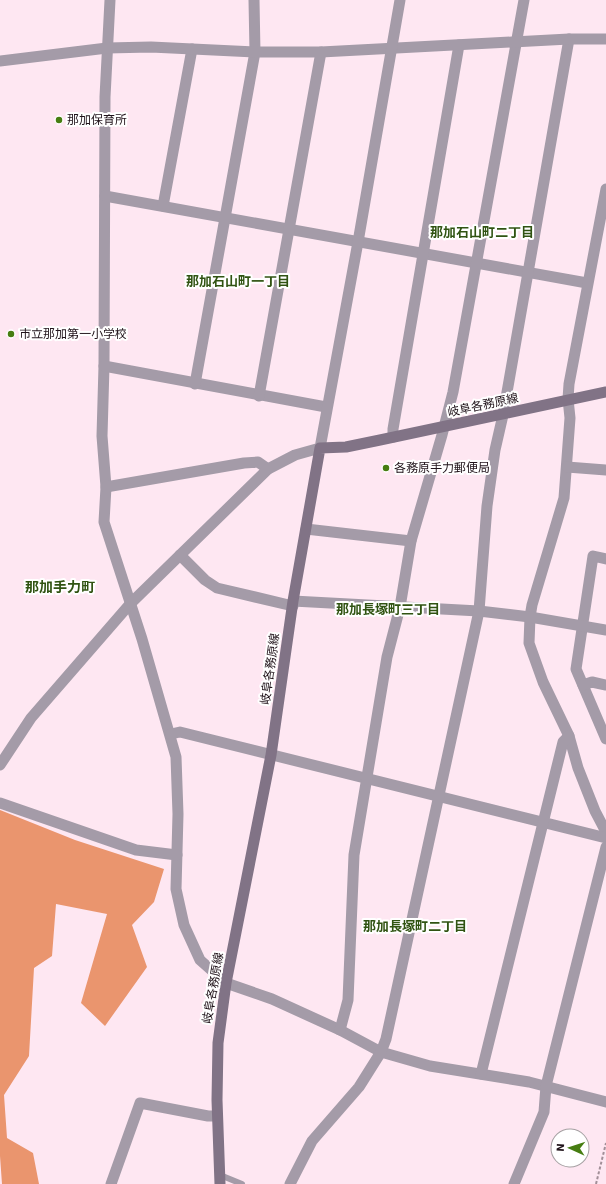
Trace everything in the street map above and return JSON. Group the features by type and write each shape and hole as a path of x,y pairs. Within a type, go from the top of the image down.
{"main road":[{"name":"岐阜各務原線","path":"220,1179 217,1116 218,1043 226,983 271,755 293,603 320,448 346,447 606,392"}],"street":[{"path":"110,0 107,48 102,436 106,487 104,522 171,734 176,757 178,814 176,889 184,925 200,960 226,983 272,999 340,1030 381,1052 430,1066 546,1086 606,1102"},
{"path":"195,384 254,52 254,0"},
{"path":"0,765 31,718 130,604 268,468 295,455 320,448 326,407 358,242 400,0"},
{"path":"340,1030 348,1000 354,855 387,657 400,608 411,541 445,426 524,0"},
{"path":"0,61 107,48 151,47 254,52 321,52 569,39 606,39"},
{"path":"290,1184 312,1141 359,1087 381,1052 386,1039 479,611 487,506 495,450 503,415 569,39"},
{"path":"393,437 393,429 459,45"},
{"path":"162,206 192,49"},
{"path":"259,396 321,52"},
{"path":"606,189 569,384 568,399 570,418 564,498 530,617 529,642 543,682 569,736 578,768 595,811 606,832"},
{"path":"105,196 587,283"},
{"path":"104,366 259,396 326,407"},
{"path":"106,487 244,462 258,462 268,468"},
{"path":"567,467 606,470"},
{"path":"306,529 411,541"},
{"path":"180,555 204,580 217,588 293,603 479,611 530,617 606,630"},
{"path":"606,559 593,556 584,626 576,669 606,739"},
{"path":"583,685 592,682 606,685"},
{"path":"171,734 180,732 606,838"},
{"path":"481,1074 563,742 569,736"},
{"path":"0,803 136,850 177,855"},
{"path":"514,1184 544,1112 546,1086 606,847"},
{"path":"111,1184 140,1103 208,1116 217,1116"}],"lane":[{"path":"220,1179 242,1184"}],"path":[{"path":"596,1184 606,1143"}],"shaded area":[{"path":"0,810 75,840 164,869 154,902 132,925 147,967 105,1026 81,1003 107,914 56,904 52,956 34,968 29,1056 4,1095 7,1138 33,1153 39,1184 2,1184 0,1156"}],"place":[{"name":"那加保育所","path":"59,120"},
{"name":"市立那加第一小学校","path":"11,334"},
{"name":"各務原手力郵便局","path":"386,468"}],"district":[{"name":"那加石山町二丁目","path":"482,232"},
{"name":"那加石山町一丁目","path":"238,281"},
{"name":"那加手力町","path":"60,587"},
{"name":"那加長塚町三丁目","path":"388,609"},
{"name":"那加長塚町二丁目","path":"415,926"}]}
